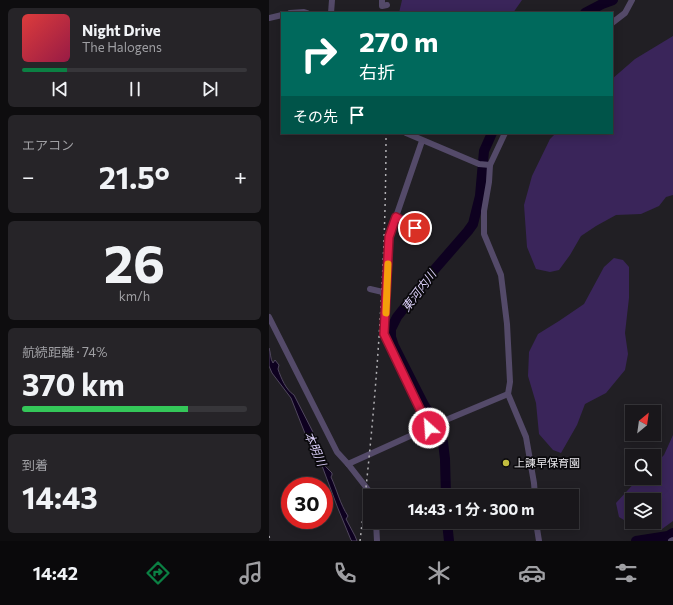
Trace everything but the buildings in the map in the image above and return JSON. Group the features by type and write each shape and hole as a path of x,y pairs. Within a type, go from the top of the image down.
{"street":[{"path":"331,12 332,0"},
{"path":"382,0 382,6 387,5"},
{"path":"613,22 625,13 633,0"},
{"path":"269,18 281,15"},
{"path":"408,134 479,164 490,165"},
{"path":"505,134 490,165 489,182 484,211 485,234 501,275 508,339 510,382 508,394 526,437 534,489"},
{"path":"422,141 389,237 384,334 431,426"},
{"path":"396,217 424,234"},
{"path":"370,289 387,293"},
{"path":"269,318 337,452 368,489"},
{"path":"348,464 431,426 508,394"},
{"path":"376,529 377,541"},
{"path":"537,529 539,541"}],"shaded area":[{"path":"402,0 522,0 514,12 399,12"},
{"path":"673,36 673,195 666,197 659,206 641,214 616,215 596,226 581,236 559,270 550,272 536,269 527,247 524,205 532,176 550,139 555,134 613,134 613,78 635,59"},
{"path":"614,258 623,260 629,267 629,298 625,333 628,354 625,370 606,393 585,404 577,425 561,453 553,450 539,434 536,403 528,376 529,352 538,334 584,304 604,267"},
{"path":"269,348 273,363 275,360 279,365 278,369 282,380 286,387 294,395 316,438 314,441 324,465 332,473 331,477 326,477 315,447 309,437 306,436 291,398 272,373 269,366"},
{"path":"673,435 673,521 662,529 661,493 625,493 633,485 661,485 661,458 664,455"},
{"path":"333,482 348,516 346,519 357,541 351,540 333,495"},
{"path":"625,493 625,521 619,517 616,503"}],"waterway":[{"name":"東河内川","path":"587,12 613,0"},
{"name":"東河内川","path":"446,489 443,442 438,427 424,405 394,346 391,337 391,329 397,317 473,224 480,196 484,151 492,134"},
{"name":"東河内川","path":"448,529 449,541"},
{"path":"636,541 668,536 673,533"}],"railway":[{"path":"360,541 371,439 379,337 386,184 386,134"},
{"path":"269,536 270,541"}],"slow traffic":[{"path":"386,313 388,264"}],"place":[{"name":"上諫早保育園","path":"506,463"}],"route":[{"path":"415,228 396,217 389,237 384,334 429,428"}],"water label":[{"name":"本明川","path":"315,449"}]}
